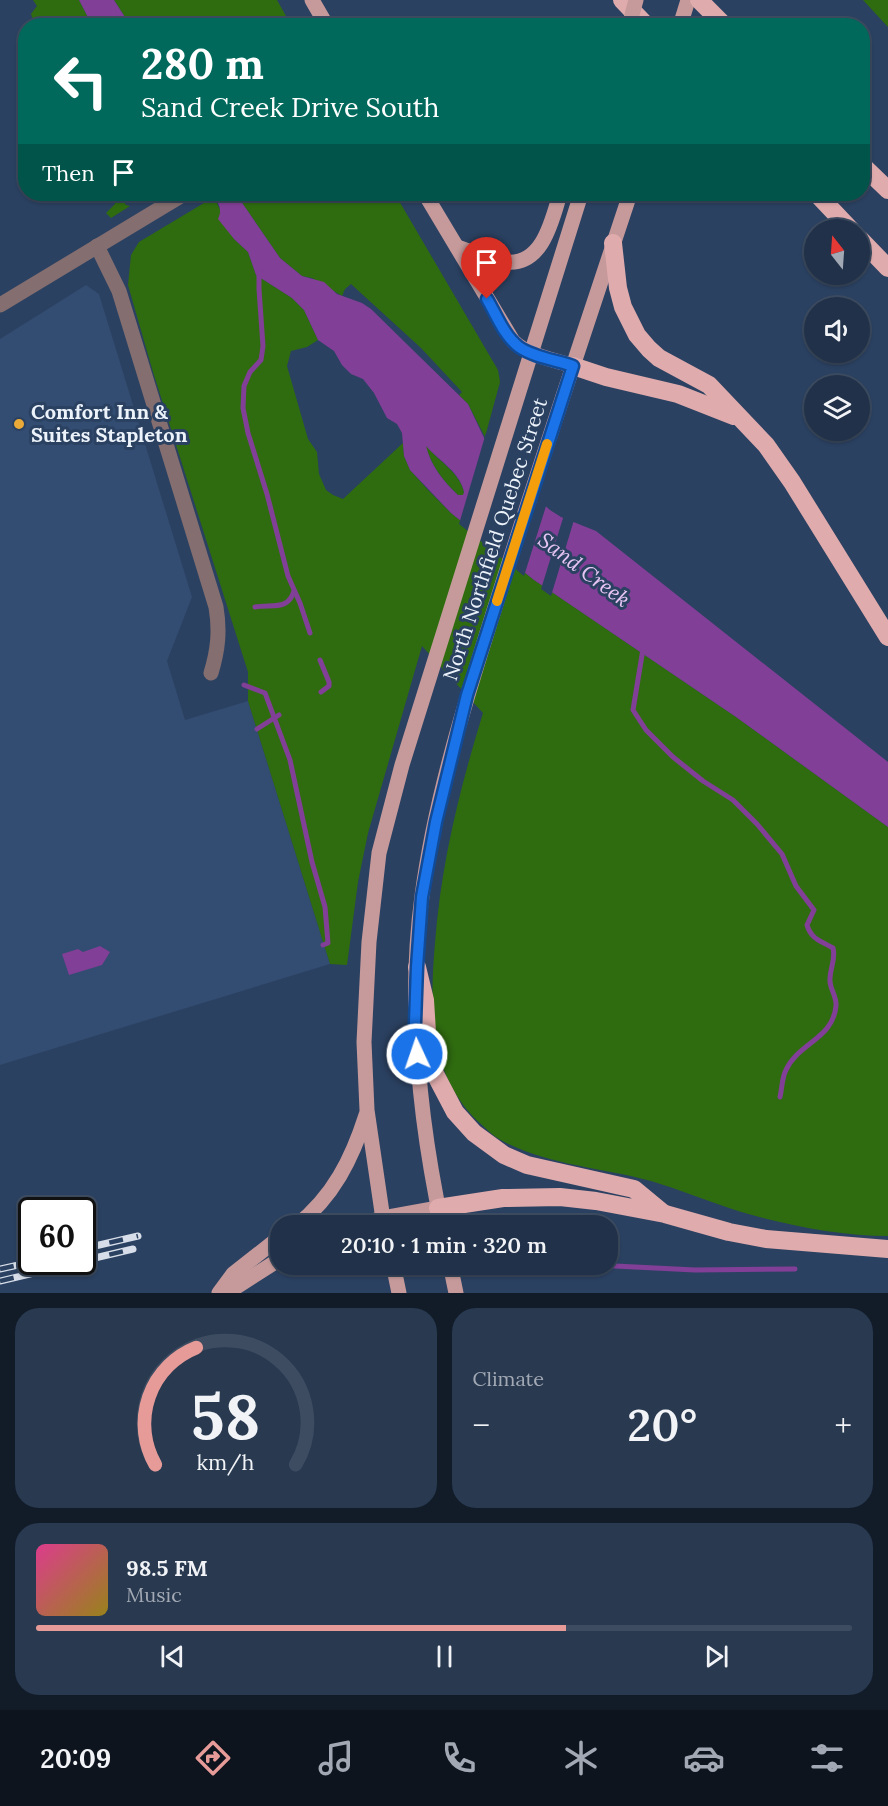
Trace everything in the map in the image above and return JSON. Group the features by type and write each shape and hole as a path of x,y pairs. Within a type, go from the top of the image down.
{"highway":[{"path":"622,0 639,18"},
{"path":"699,0 717,18"},
{"path":"870,173 888,190"},
{"path":"824,201 841,219"},
{"path":"613,243 618,288 637,334 659,358 709,385 766,445 792,482 888,637"},
{"path":"870,249 888,268"},
{"path":"573,366 606,377 678,394 744,420"},
{"path":"417,967 424,1000 428,1048 434,1072 455,1112 474,1133 504,1155 527,1165 634,1189 665,1214"},
{"path":"444,1215 475,1201 529,1196 596,1201 665,1214 729,1232 766,1239 888,1249"}],"main road":[{"path":"312,0 322,18"},
{"path":"630,18 636,0"},
{"path":"682,18 688,0"},
{"path":"429,201 508,334 519,347 573,366"},
{"path":"457,247 509,262 526,257 532,254 544,238 557,201"},
{"name":"North Northfield Quebec Street","path":"383,1215 367,1110 364,1042 368,953 379,853 402,765 579,201"},
{"name":"North Northfield Quebec Street","path":"440,1215 426,1143 415,1023 422,897 429,852 467,695 545,449 628,201"},
{"path":"308,1215 341,1176 358,1139 367,1110"},
{"path":"219,1293 233,1274 270,1245"},
{"path":"228,1293 270,1266"},
{"path":"395,1275 399,1293"},
{"path":"452,1275 456,1293"}],"street":[{"path":"0,305 172,201"},
{"path":"97,246 119,291 216,607 219,637 211,674"}],"shaded area":[{"path":"86,285 99,294 192,597 167,661 185,720 248,701 330,964 0,1065 0,339"}],"green space":[{"path":"33,0 79,0 88,18 32,18 31,14 37,6"},
{"path":"114,0 277,0 287,18 126,18"},
{"path":"863,0 888,0 888,27"},
{"path":"115,201 123,201 130,206 111,218 106,213"},
{"path":"207,201 216,201 234,239 248,252 256,275 292,298 304,310 318,340 307,347 291,351 287,366 308,439 317,452 319,474 326,490 343,499 403,443 404,456 410,470 428,490 451,513 534,580 736,717 888,827 888,1236 850,1234 769,1220 651,1181 535,1155 496,1137 472,1116 452,1087 442,1065 434,1030 433,967 447,855 459,798 483,713 422,646 368,833 358,882 347,965 330,964 248,701 248,672 153,372 128,285 131,255 139,242"},
{"path":"241,201 399,201 498,370 500,382 485,437 468,404 459,395 462,392 421,348 351,284 342,296 312,278 302,276 280,258"},
{"path":"425,444 453,472 461,485 463,495 458,495 442,478 430,459"}],"water":[{"path":"79,0 114,0 126,18 88,18"},
{"name":"Sand Creek","path":"217,201 241,201 280,258 302,276 324,282 337,294 362,303 371,309 468,404 488,446 508,472 550,510 596,531 888,762 888,827 736,717 534,580 451,513 410,470 404,456 402,433 397,424 387,418 374,393 363,379 351,374 342,365 334,351 318,340 304,310 292,298 256,275 248,252 218,219 220,209","holes":["426,446 448,467 462,485 463,495 458,495 443,479 434,467"]},
{"path":"100,946 110,952 102,965 69,975 62,954 78,949 83,952"}],"pier":[{"path":"486,433 510,470 547,503 524,576 459,524"},
{"path":"564,515 574,520 551,596 541,589"}],"waterway":[{"path":"261,271 259,289 263,346 261,360 250,372 244,386 243,408 288,576 310,633"},
{"path":"255,607 284,604 288,602 294,591"},
{"path":"643,649 633,710 646,730 673,757 703,781 733,800 757,824 782,854 796,886 814,910 807,925 811,934 833,948 834,956 830,975 836,1002 833,1017 822,1034 791,1061 784,1076 780,1097"},
{"path":"320,660 329,682 329,686 321,692"},
{"path":"244,685 265,693 290,760 312,862 325,907 328,943 323,945"},
{"path":"257,729 279,715"},
{"path":"618,1266 695,1270 795,1269"}],"railway":[{"path":"96,1246 138,1236"},
{"path":"96,1258 133,1249"},
{"path":"0,1269 18,1265"},
{"path":"0,1281 26,1275"}],"slow traffic":[{"path":"497,601 547,444"}],"place":[{"name":"Comfort Inn & Suites Stapleton","path":"19,424"}],"route":[{"path":"417,1054 415,1023 417,967 422,897 429,852 467,695 573,366 519,347 508,334 487,299"}]}
